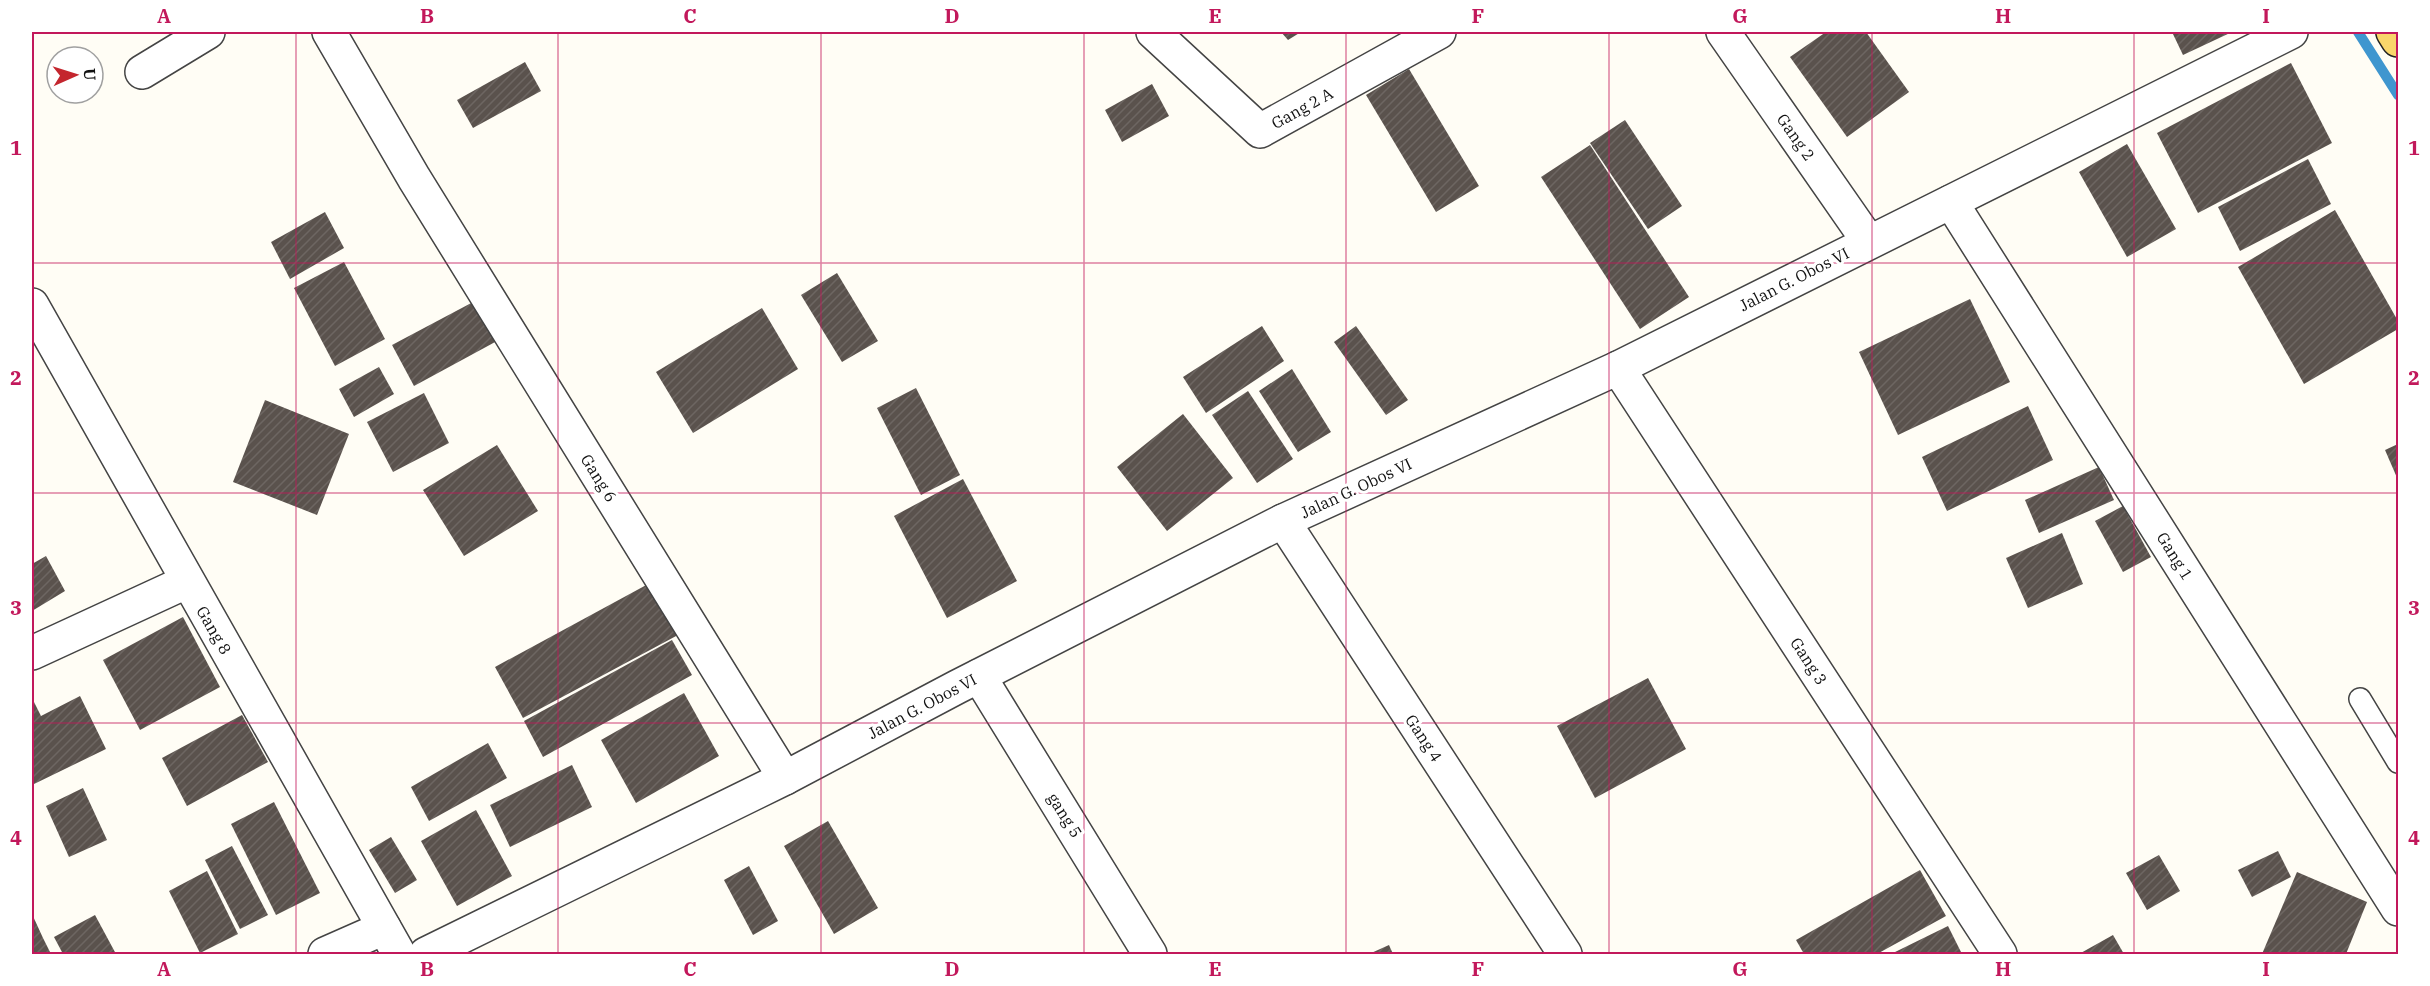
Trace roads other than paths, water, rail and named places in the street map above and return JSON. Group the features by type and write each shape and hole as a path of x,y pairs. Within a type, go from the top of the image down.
{"main road":[{"path":"2393,32 2398,40"}],"street":[{"path":"142,72 208,32"},
{"name":"Gang 6","path":"329,32 414,178 785,778"},
{"name":"Gang 2 A","path":"1153,32 1260,131 1439,32"},
{"name":"Gang 2","path":"1723,32 1869,242"},
{"name":"Jalan G. Obos VI","path":"426,954 785,778 1283,521 1618,368 2291,32"},
{"name":"Gang 1","path":"1952,202 2398,909"},
{"name":"Gang 8","path":"37,325 391,941"},
{"name":"Gang 3","path":"1618,368 2000,954"},
{"name":"Gang 4","path":"1283,521 1565,954"},
{"path":"32,653 186,582"},
{"name":"gang 5","path":"979,676 1150,954"},
{"path":"325,954 391,941"}],"lane":[{"path":"2360,699 2398,762"}],"waterway":[{"path":"2358,32 2398,95"}]}
